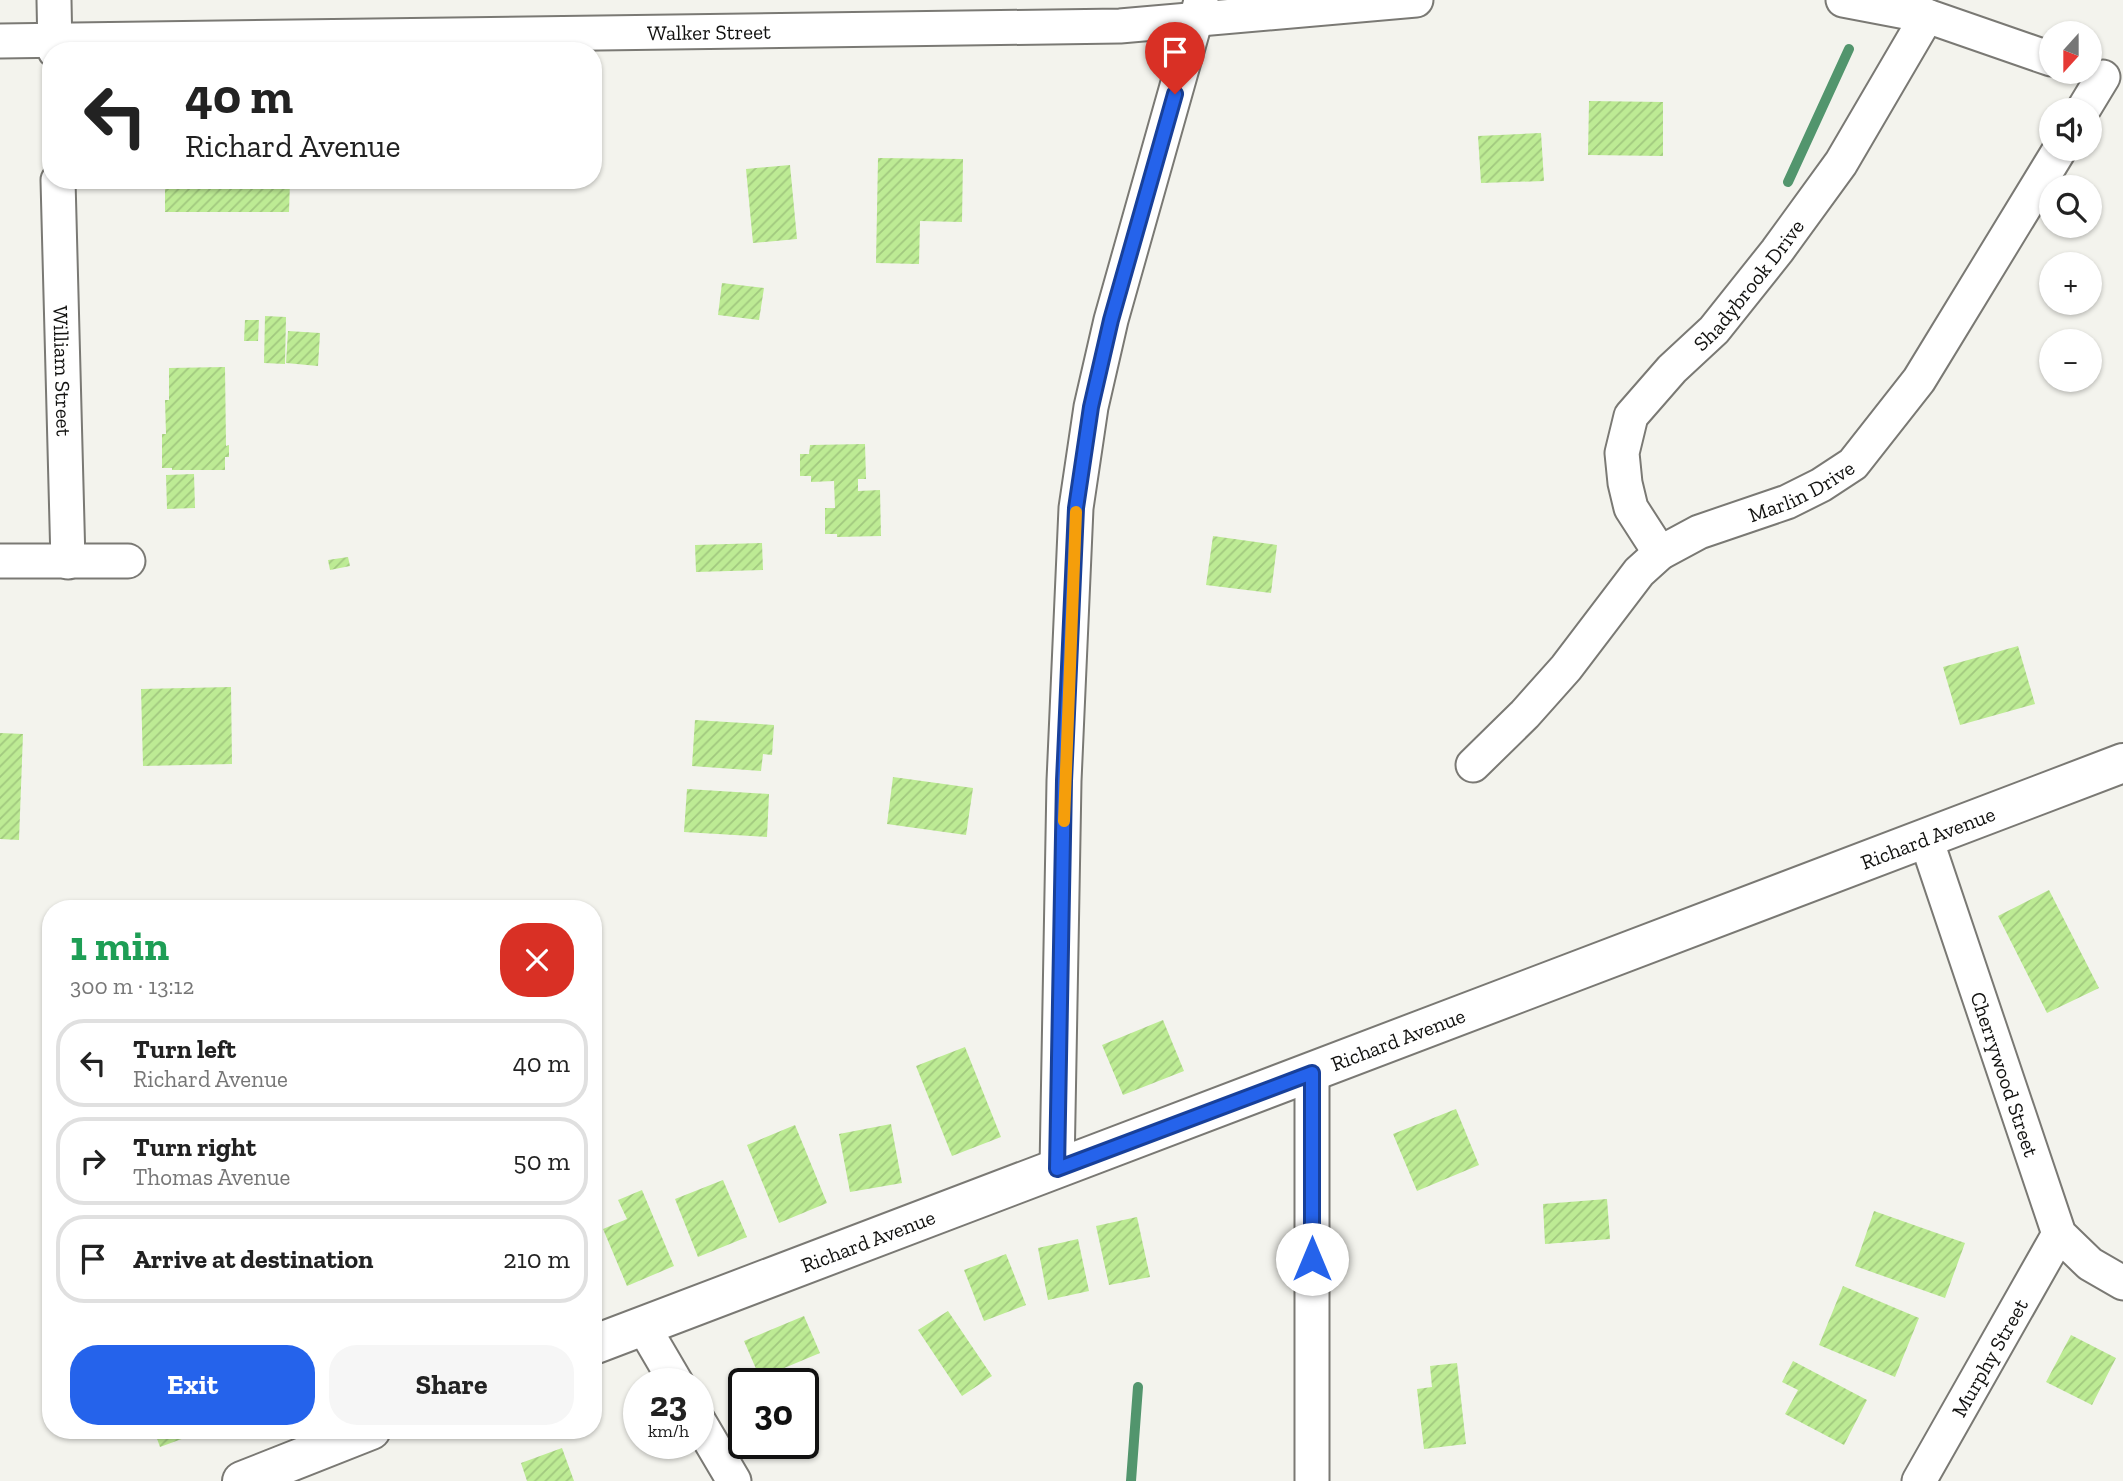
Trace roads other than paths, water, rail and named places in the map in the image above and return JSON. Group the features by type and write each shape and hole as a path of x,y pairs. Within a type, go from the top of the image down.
{"street":[{"path":"54,0 55,42"},
{"name":"Walker Street","path":"268,42 1120,26 1199,10 1416,0"},
{"path":"1843,0 1927,16 2039,55"},
{"path":"1057,1169 1064,781 1076,508 1091,407 1111,320 1199,10"},
{"name":"Shadybrook Drive","path":"1660,553 1631,508 1625,483 1622,453 1631,416 1672,369 1714,330 1777,251 1841,163 1927,16"},
{"name":"Walker Street","path":"0,41 42,45"},
{"path":"2092,98 2105,79"},
{"name":"Marlin Drive","path":"1473,765 1549,687 1639,572 1660,553 1699,532 1787,502 1821,485 1853,464 1919,380 2053,161"},
{"name":"William Street","path":"58,189 68,562"},
{"path":"0,561 128,561"},
{"name":"Richard Avenue","path":"602,1342 2123,764"},
{"name":"Cherrywood Street","path":"1926,839 2059,1234 2090,1264 2123,1283"},
{"path":"1312,1073 1312,1481"},
{"name":"Murphy Street","path":"1919,1481 2059,1234"},
{"path":"643,1326 668,1368"},
{"path":"242,1481 348,1439"},
{"path":"714,1447 734,1481"}],"waterway":[{"path":"1788,182 1849,49"},
{"path":"1131,1481 1138,1387"}]}
